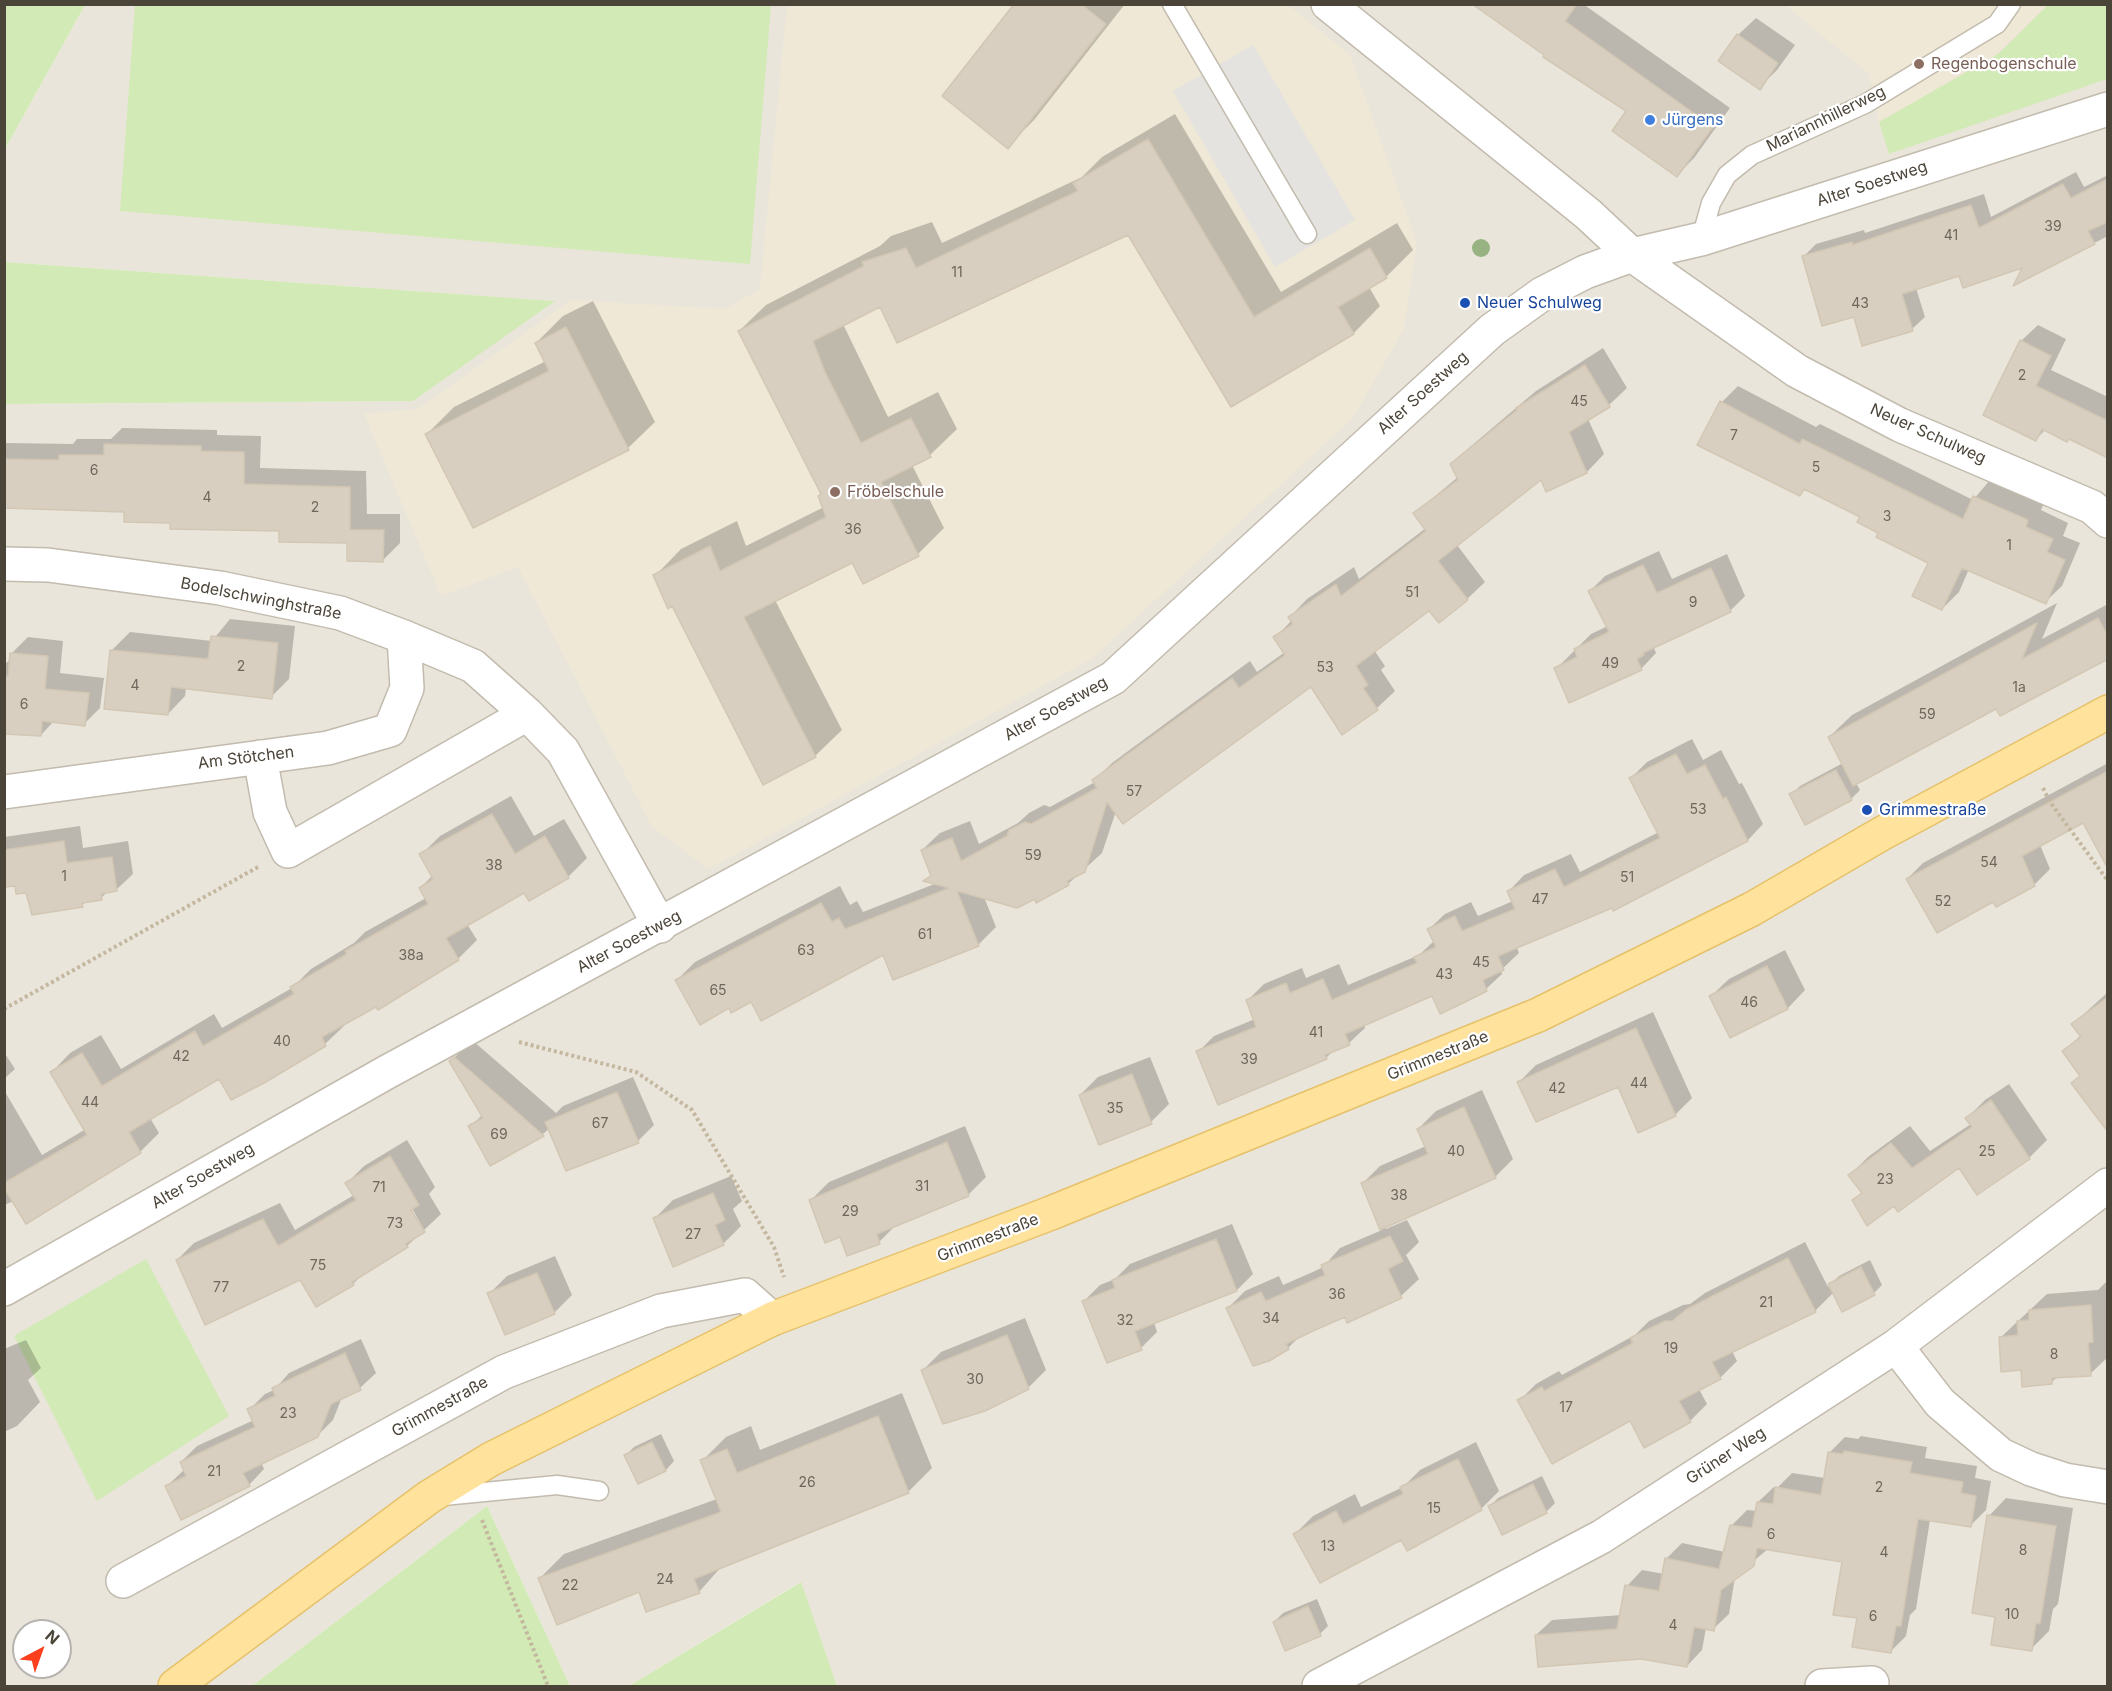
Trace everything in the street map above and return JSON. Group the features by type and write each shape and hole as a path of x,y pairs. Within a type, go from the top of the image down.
{"main road":[{"name":"Grimmestraße","path":"176,1686 429,1497 491,1459 772,1319 1051,1214 1538,1015 1752,909 1881,834 2108,712"}],"street":[{"name":"Neuer Schulweg","path":"1328,4 1588,214 1632,255 1797,371 1900,425 2092,507 2108,521"},
{"name":"Alter Soestweg","path":"4,1289 387,1072 660,926 1113,678 1492,330 1542,294 1585,272 1632,255 1701,239 2108,109"},
{"name":"Bodelschwinghstraße","path":"4,564 48,566 220,588 339,613 472,666 527,714 563,752 660,926"},
{"name":"Am Stötchen","path":"4,792 328,748 390,730 407,688 404,637"},
{"path":"260,757 270,812 288,850 527,714"},
{"name":"Grüner Weg","path":"1319,1686 1601,1537 1896,1346 2108,1185"},
{"name":"Grimmestraße","path":"123,1581 504,1372 661,1311 745,1295 772,1319"},
{"path":"1896,1346 1940,1403 2001,1455 2031,1469 2065,1480 2108,1487"},
{"path":"1822,1686 1872,1683"}],"lane":[{"path":"1172,4 1307,234"},
{"name":"Mariannhillerweg","path":"1701,239 1711,203 1727,175 1752,155 1865,104 1997,24 2011,4"},
{"path":"429,1497 557,1485 599,1491"}],"path":[{"path":"2050,802 2108,881"},
{"path":"4,1009 288,850"},
{"path":"565,1056 636,1072 692,1110 774,1247"},
{"path":"517,1489 482,1520 548,1686"}],"shaded area":[{"path":"85,5 2107,5 2107,1686 837,1686 800,1582 629,1686 570,1686 487,1506 252,1686 5,1686 4,404 412,401 554,301 5,262 5,149"},
{"name":"Fröbelschule","path":"787,5 1288,5 1350,55 1417,243 1404,329 1353,418 1093,658 709,869 652,827 518,567 441,596 364,414 418,409 571,300 725,309 760,289"},
{"name":"Regenbogenschule","path":"1785,5 2048,5 1998,54 1879,122 1869,74"},
{"path":"1253,45 1355,220 1275,267 1173,91"}],"green space":[{"path":"4,5 85,5 5,149"},
{"path":"135,5 771,5 750,264 120,211"},
{"path":"2048,5 2107,5 2107,79 1889,154 1879,122 1998,54"},
{"path":"4,262 555,301 413,401 5,404"},
{"path":"146,1259 229,1416 97,1501 14,1336"},
{"path":"487,1506 570,1686 252,1686 265,1676"},
{"path":"801,1582 837,1686 629,1686"}],"building":[{"path":"1014,4 1081,4 1106,24 1008,149 942,96"},
{"path":"1472,4 1577,4 1565,21 1713,127 1677,177 1612,131 1626,111 1543,57 1544,55"},
{"path":"1737,34 1778,63 1760,90 1718,61"},
{"path":"1148,139 1254,317 1370,248 1387,278 1338,307 1354,334 1231,407 1128,235 897,343 880,307 813,341 825,372 861,443 911,418 931,457 881,482 919,556 863,584 852,563 744,617 816,757 763,785 672,606 668,609 653,575 710,546 720,571 826,517 818,496 821,494 738,331 864,266 862,262 906,248 916,268 1078,191 1073,183"},
{"path":"2108,179 2108,222 2088,231 2095,244 2013,286 2022,268 1963,288 1959,276 1902,294 1913,331 1862,346 1854,317 1822,326 1802,256 1852,242 1852,245 1971,205 1979,228 2063,184 2071,198"},
{"path":"566,327 629,450 473,528 425,434 549,371 535,343"},
{"path":"2020,340 2051,356 2036,386 2108,421 2108,458 2069,439 2067,442 2042,429 2036,441 1983,415"},
{"path":"1585,365 1610,407 1569,432 1587,473 1546,492 1541,480 1438,561 1468,600 1439,623 1429,611 1356,666 1368,685 1363,688 1378,710 1342,735 1311,687 1123,824 1107,802 1085,872 1067,881 1069,885 1036,903 1035,899 1017,908 957,891 979,946 893,980 883,955 761,1021 751,1002 731,1013 729,1008 700,1025 675,980 821,903 832,922 839,918 845,929 949,888 923,881 931,876 921,850 952,838 961,861 1007,836 1009,830 1025,822 1031,824 1097,788 1092,780 1232,678 1239,688 1285,655 1273,637 1293,624 1288,617 1336,584 1341,596 1426,531 1413,513 1458,480 1450,464 1517,410 1516,408"},
{"path":"1720,401 1800,444 1802,439 1963,519 1973,496 2028,520 2026,527 2053,539 2047,552 2065,560 2046,604 1962,568 1942,610 1912,596 1928,563 1876,537 1878,533 1857,522 1860,517 1804,489 1800,496 1697,445"},
{"path":"104,444 201,446 201,451 244,452 244,484 350,487 350,530 384,530 383,562 347,561 347,543 279,542 279,531 170,529 170,523 124,522 124,512 4,508 4,459 59,460 59,455 104,455"},
{"path":"1643,565 1657,593 1711,568 1731,612 1643,653 1644,655 1637,659 1642,670 1569,703 1554,668 1577,657 1574,649 1609,632 1588,591"},
{"path":"2098,618 2108,636 2108,659 2000,716 1996,709 1853,786 1828,737 2037,623 2022,659"},
{"path":"211,636 278,643 272,699 171,687 168,715 104,709 110,650 208,659"},
{"path":"10,653 48,656 45,689 89,693 85,726 42,721 41,736 4,734 4,676 8,676"},
{"path":"1676,754 1687,774 1705,765 1723,799 1726,797 1748,841 1613,911 1612,908 1498,956 1504,970 1483,980 1487,991 1463,1003 1440,1014 1432,996 1345,1034 1350,1045 1325,1055 1327,1059 1218,1105 1196,1051 1256,1027 1246,1000 1286,983 1290,993 1323,979 1332,1000 1417,963 1414,957 1436,947 1427,929 1455,916 1462,931 1515,909 1507,891 1555,869 1564,887 1660,838 1629,778"},
{"path":"1836,770 1852,800 1805,825 1789,794"},
{"path":"2108,771 2108,869 2083,823 2022,856 2035,886 1996,907 1993,902 1937,933 1906,879"},
{"path":"492,814 515,854 545,836 569,878 529,901 524,893 446,938 459,960 378,1010 376,1007 322,1037 326,1046 264,1083 231,1100 219,1079 129,1132 141,1153 26,1224 4,1188 4,1183 87,1135 50,1072 82,1053 102,1086 195,1031 203,1046 294,994 290,987 347,954 345,951 428,904 419,888 433,879 419,854"},
{"path":"64,841 67,863 112,857 117,891 101,894 102,900 82,903 83,907 32,915 26,893 16,894 15,886 4,887 4,850"},
{"path":"1767,966 1788,1009 1730,1038 1709,996"},
{"path":"2108,997 2108,1132 2071,1083 2080,1076 2062,1051 2081,1037 2071,1024"},
{"path":"1636,1028 1676,1116 1638,1133 1618,1087 1536,1122 1517,1082"},
{"path":"454,1057 544,1136 490,1166 468,1126 483,1118 449,1061"},
{"path":"1132,1074 1152,1124 1099,1145 1079,1095"},
{"path":"617,1092 639,1143 566,1171 545,1122"},
{"path":"1991,1100 2030,1159 1977,1195 1959,1168 1898,1212 1894,1206 1867,1226 1852,1200 1862,1193 1848,1175 1891,1143 1912,1168 1972,1127 1965,1118"},
{"path":"1464,1107 1496,1178 1380,1230 1361,1183 1428,1154 1417,1129"},
{"path":"947,1142 969,1196 877,1234 880,1244 847,1256 840,1237 825,1243 809,1200"},
{"path":"390,1156 419,1205 411,1210 425,1232 405,1244 408,1247 352,1282 354,1285 316,1307 300,1280 205,1325 176,1260 263,1219 278,1246 356,1200 345,1183"},
{"path":"713,1193 725,1220 715,1225 724,1245 673,1267 653,1218"},
{"path":"1390,1236 1403,1261 1388,1269 1402,1298 1347,1323 1345,1317 1315,1330 1286,1344 1289,1349 1269,1361 1253,1366 1226,1308 1261,1292 1266,1301 1296,1288 1325,1275 1321,1265"},
{"path":"1216,1239 1237,1291 1135,1331 1142,1350 1107,1363 1082,1301 1115,1288 1112,1280"},
{"path":"1788,1258 1816,1312 1712,1362 1721,1379 1679,1401 1691,1422 1644,1448 1630,1421 1552,1464 1517,1400 1542,1387 1544,1391 1633,1343 1630,1338 1665,1321 1672,1321 1687,1309"},
{"path":"1861,1267 1875,1295 1842,1312 1828,1284"},
{"path":"537,1273 555,1314 505,1335 487,1293"},
{"path":"2091,1305 2093,1342 2088,1343 2091,1376 2052,1378 2052,1384 2022,1387 2021,1370 2001,1372 1999,1337 2018,1335 2017,1321 2029,1320 2029,1310"},
{"path":"1007,1335 1029,1389 985,1411 943,1424 921,1370"},
{"path":"345,1353 361,1390 331,1404 318,1437 243,1473 250,1486 181,1520 165,1486 186,1476 180,1462 255,1427 247,1409 275,1396 272,1388"},
{"path":"878,1416 909,1493 694,1579 700,1593 646,1612 639,1592 557,1625 538,1578 721,1512 700,1460 727,1449 737,1473"},
{"path":"652,1442 666,1471 638,1484 624,1455"},
{"path":"1844,1451 1912,1462 1910,1473 1963,1482 1961,1493 1976,1496 1971,1527 1918,1519 1901,1626 1896,1626 1891,1653 1852,1647 1857,1618 1833,1615 1842,1562 1757,1548 1754,1566 1721,1590 1714,1631 1694,1627 1687,1667 1641,1659 1538,1667 1535,1635 1617,1629 1625,1585 1659,1591 1665,1558 1719,1569 1730,1525 1752,1528 1757,1502 1773,1504 1775,1487 1821,1495 1828,1452 1843,1454"},
{"path":"1458,1459 1482,1510 1407,1551 1401,1540 1320,1583 1293,1534 1336,1511 1343,1524 1403,1494 1400,1487"},
{"path":"1533,1484 1547,1513 1502,1535 1488,1506"},
{"path":"1987,1515 2056,1526 2040,1624 2036,1623 2032,1651 1991,1645 1995,1617 1972,1613"},
{"path":"1308,1606 1321,1636 1285,1651 1273,1622"}],"place":[{"name":"Regenbogenschule","path":"1919,64"},
{"name":"Jürgens","path":"1650,120"},
{"name":"Neuer Schulweg","path":"1465,303"},
{"name":"Fröbelschule","path":"835,492"},
{"name":"Grimmestraße","path":"1867,810"}]}
